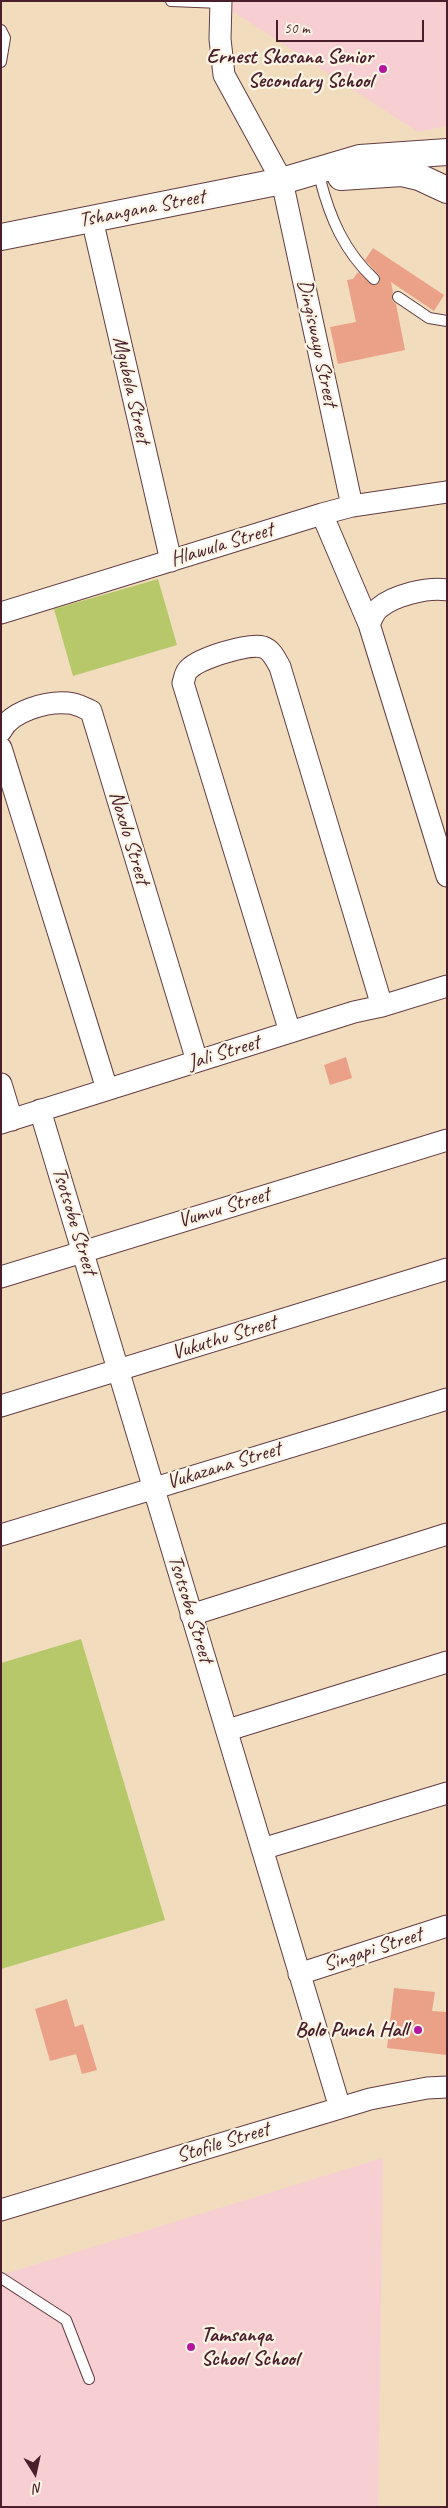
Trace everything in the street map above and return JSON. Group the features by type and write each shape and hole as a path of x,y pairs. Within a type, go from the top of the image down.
{"street":[{"name":"Dingiswayo Street","path":"221,2 220,39 224,75 282,181 352,506"},
{"name":"Tshangana Street","path":"1,237 282,181 360,158 447,152"},
{"name":"Tshangana Street","path":"282,181 402,173 419,177 447,190"},
{"name":"Mgubela Street","path":"92,219 171,561"},
{"name":"Hlawula Street","path":"1,613 322,514 352,506 447,492"},
{"path":"322,514 369,624 447,876"},
{"path":"369,624 375,612 384,604 408,595 439,589 447,590"},
{"path":"290,1032 183,682 186,672 198,662 238,650 264,647 270,651 280,667 382,1006"},
{"name":"Noxolo Street","path":"1,731 9,720 16,715 55,704 69,703 91,711 197,1061"},
{"path":"1,748 107,1089"},
{"name":"Jali Street","path":"7,1121 354,1012 382,1006 447,986"},
{"path":"1,1084 7,1121"},
{"name":"Tsotsobe Street","path":"40,1110 120,1370 191,1615 228,1730 298,1974 340,2108"},
{"name":"Vumvu Street","path":"1,1277 447,1140"},
{"name":"Vukuthu Street","path":"1,1406 447,1270"},
{"name":"Vukazana Street","path":"1,1535 153,1487 447,1399"},
{"path":"191,1615 447,1534"},
{"path":"228,1730 447,1662"},
{"path":"262,1849 447,1793"},
{"name":"Singapi Street","path":"298,1974 447,1926"},
{"name":"Stofile Street","path":"1,2210 340,2108 427,2088 447,2088"}],"lane":[{"path":"171,1 221,2"},
{"path":"1,30 5,38 1,62"},
{"path":"320,179 330,215 343,242 374,279"},
{"path":"398,298 429,318 447,321"},
{"path":"1,2278 66,2320 89,2379"}],"shaded area":[{"name":"Ernest Skosana Senior Secondary School","path":"233,1 447,1 447,126 418,132 232,11"},
{"name":"Tamsanqa School School","path":"383,2158 378,2507 1,2507 1,2275"}],"green space":[{"path":"158,579 177,645 73,676 54,609"},
{"path":"81,1639 165,1920 1,1969 1,1663"}],"building":[{"path":"373,248 444,295 434,311 391,282 392,300 396,304 405,350 338,364 330,327 356,322 347,280 353,279 358,272 372,285 376,285 380,281 379,275 365,260"},
{"path":"346,1057 352,1078 330,1085 324,1065"},
{"name":"Bolo Punch Hall","path":"394,1988 435,1992 432,2011 447,2012 447,2055 387,2048"},
{"path":"67,1999 75,2027 83,2024 97,2070 82,2074 76,2054 50,2061 35,2009"}],"place":[{"name":"Ernest Skosana Senior Secondary School","path":"383,69"},
{"name":"Bolo Punch Hall","path":"418,2030"},
{"name":"Tamsanqa School School","path":"191,2347"}]}
